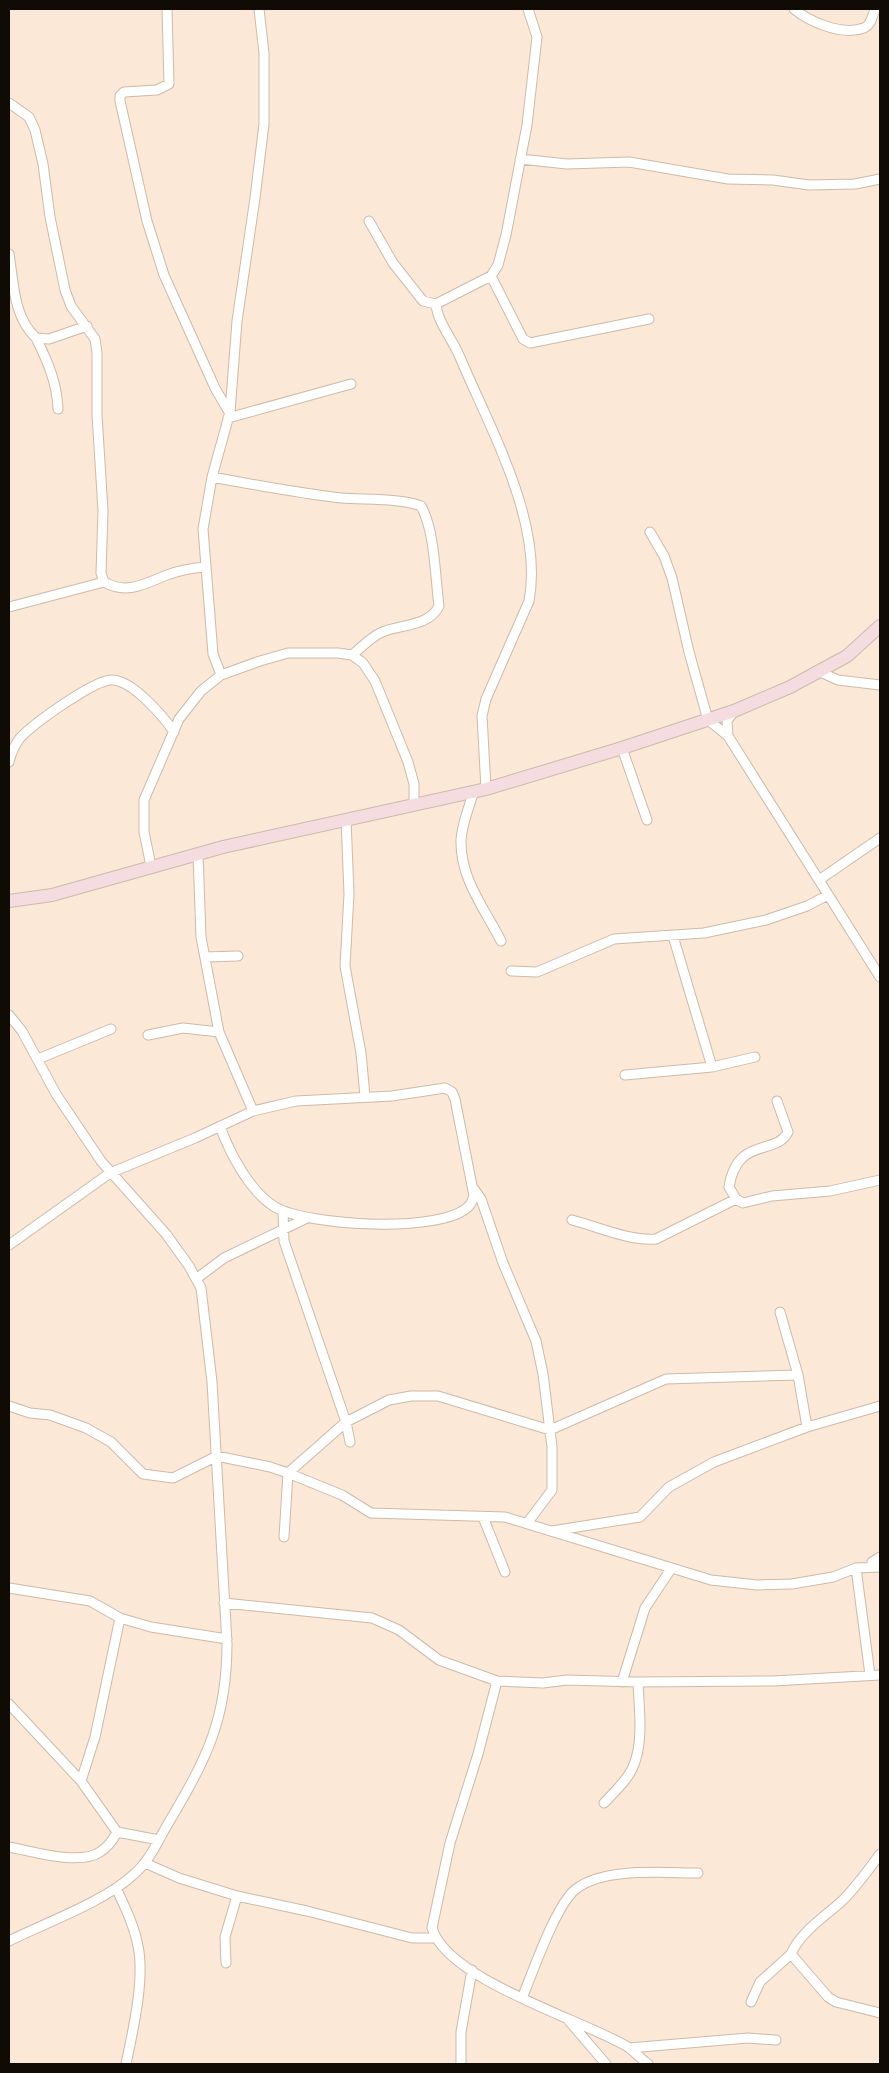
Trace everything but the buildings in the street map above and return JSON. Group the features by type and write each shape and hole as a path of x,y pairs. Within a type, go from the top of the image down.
{"main road":[{"path":"9,901 29,900 85,887 151,866 198,854 346,818 480,790 622,748 734,711 790,688 847,656 880,626"}],"street":[{"path":"167,9 169,84 157,90 124,92 120,96 120,101 147,221 164,275 179,310 198,344 215,388 229,415"},
{"path":"221,675 213,654 203,529 212,477 229,415 237,321 256,198 264,124 264,53 259,9"},
{"path":"369,221 393,263 423,301 436,304 490,276 498,266 506,235 528,116 537,37 528,9"},
{"path":"794,9 802,16 824,26 848,29 864,28 872,20 876,9"},
{"path":"9,105 29,117 35,130 43,164 50,218 65,290 71,306 95,339 97,353 97,415 103,510 102,573 104,582"},
{"path":"520,159 567,164 629,162 728,179 773,180 809,185 855,184 880,179"},
{"path":"9,254 18,312 28,331 36,338 48,361 55,383 58,409"},
{"path":"490,276 523,339 530,343 649,319"},
{"path":"436,304 436,312 452,339 515,488 527,528 530,552 532,585 529,601 496,674 482,716 480,790 461,839 462,853 470,884 478,903 501,941"},
{"path":"36,338 49,339 86,326"},
{"path":"229,415 351,384"},
{"path":"212,477 304,494 373,501 412,502 421,506 425,514 429,533 439,606 436,613 427,619 381,633 352,655"},
{"path":"650,532 664,556 672,578 689,652 708,720 728,736 880,977"},
{"path":"9,607 104,582 114,587 129,590 185,569 205,567"},
{"path":"151,866 144,832 144,800 179,719 202,691 221,675 260,660 288,654 320,652 352,655 363,662 375,681 408,762 414,784 414,804"},
{"path":"820,672 838,680 880,685"},
{"path":"9,759 12,750 21,738 40,722 104,680 115,680 125,683 153,707 174,732"},
{"path":"728,736 727,721 734,711"},
{"path":"622,748 647,820"},
{"path":"346,818 349,894 344,959 361,1053 365,1096"},
{"path":"819,880 880,838"},
{"path":"198,854 201,937 219,1032 253,1111"},
{"path":"511,970 537,972 614,939 704,933 766,920 807,906 828,895"},
{"path":"673,936 712,1067"},
{"path":"205,957 238,956"},
{"path":"9,1015 22,1031 56,1094 110,1173 166,1234 201,1288 207,1324 217,1456 227,1639 227,1674 224,1698 212,1740 145,1863 116,1888 9,1941"},
{"path":"148,1035 183,1028 219,1032"},
{"path":"38,1059 111,1029"},
{"path":"624,1075 712,1067 755,1057"},
{"path":"9,1245 110,1173 195,1138 220,1126 253,1111 296,1101 392,1096 445,1088 452,1092 474,1188 474,1196 469,1206 446,1218 356,1224 308,1218 273,1206 239,1169 220,1126"},
{"path":"777,1101 788,1132 778,1141 740,1159 733,1168 729,1187 736,1200 743,1203 772,1196 822,1192 880,1180"},
{"path":"474,1188 481,1199 503,1263 536,1341 544,1374 550,1430 552,1490 528,1522"},
{"path":"572,1220 646,1240 656,1239 736,1200"},
{"path":"283,1211 284,1240 346,1422 350,1442"},
{"path":"196,1279 224,1258 308,1218"},
{"path":"780,1312 798,1375 807,1427"},
{"path":"284,1537 288,1473 346,1422 389,1400 411,1396 438,1396 550,1430 666,1379 798,1375"},
{"path":"9,1406 30,1413 50,1415 86,1428 111,1442 143,1474 173,1478 217,1456 270,1467 288,1473 342,1495 371,1513 506,1517 528,1522 549,1531 711,1580 757,1585 792,1584 833,1577 856,1568 880,1567 872,1562 880,1557"},
{"path":"549,1531 640,1517 669,1487 687,1475 748,1448 807,1427 880,1406"},
{"path":"483,1517 505,1572"},
{"path":"856,1568 870,1675"},
{"path":"622,1682 645,1608 671,1569"},
{"path":"9,1588 90,1601 120,1618 170,1631 227,1639"},
{"path":"224,1603 372,1618 399,1630 439,1660 497,1681 773,1681 880,1675"},
{"path":"81,1781 95,1737 120,1618"},
{"path":"497,1681 478,1754 450,1842 432,1928 434,1938 461,1964 522,1998 629,2048 648,2064"},
{"path":"604,1803 622,1784 633,1768 638,1752 638,1682"},
{"path":"9,1704 81,1781 117,1832 159,1840"},
{"path":"9,1847 78,1858 99,1853 111,1842 117,1832"},
{"path":"751,2002 760,1982 791,1954 812,1927 843,1899 880,1854"},
{"path":"145,1863 179,1878 237,1896 307,1910 412,1938 434,1938"},
{"path":"522,1998 557,1914 574,1890 588,1882 610,1876 648,1872 698,1873"},
{"path":"116,1888 131,1919 138,1947 140,1976 126,2064"},
{"path":"226,1963 225,1938 237,1896"},
{"path":"791,1954 828,1997 836,2002 880,2013"},
{"path":"460,2064 461,2032 472,1970"},
{"path":"567,2019 606,2064"},
{"path":"629,2048 748,2038 776,2040"}]}
